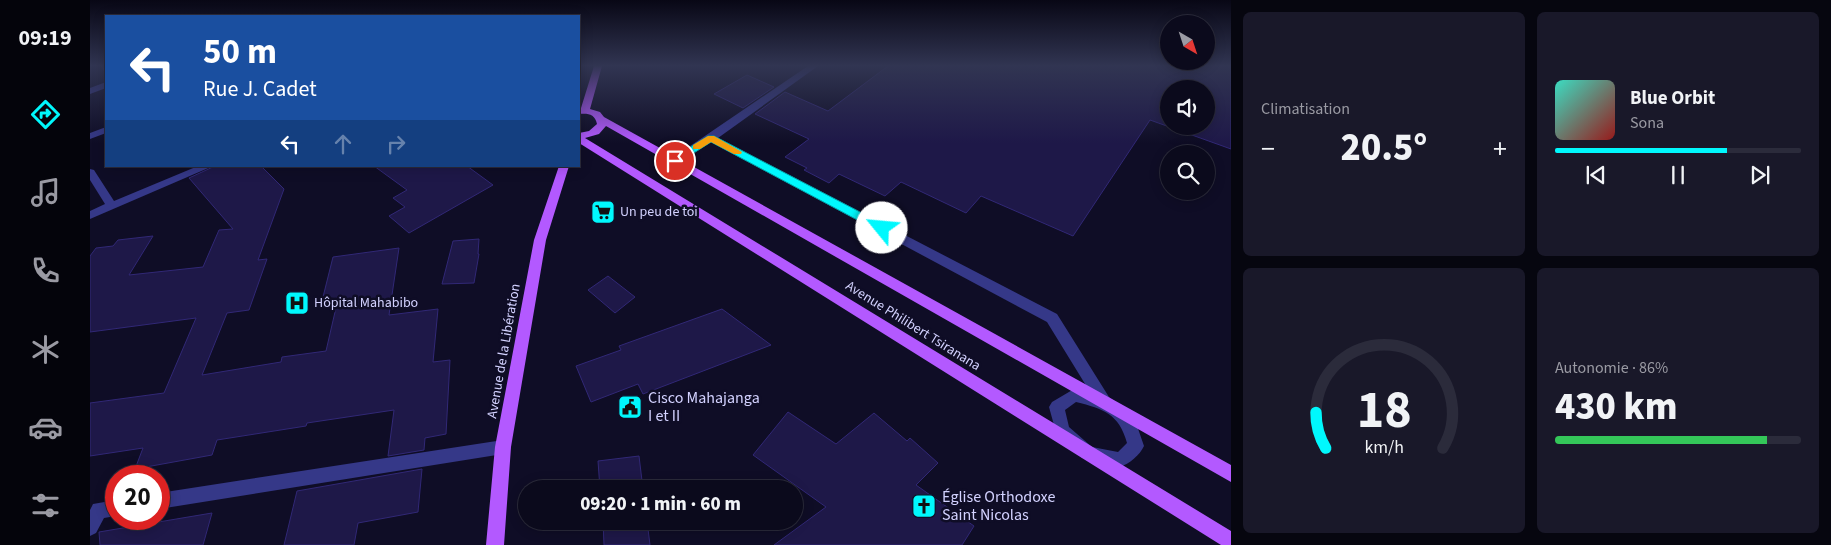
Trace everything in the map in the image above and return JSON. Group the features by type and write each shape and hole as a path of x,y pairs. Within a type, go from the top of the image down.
{"main road":[{"path":"581,109 588,91"},
{"name":"Avenue Philibert Tsiranana","path":"581,109 598,115 601,119 675,161 1231,474"},
{"path":"580,138 593,134 600,129 601,119"},
{"name":"Avenue Philibert Tsiranana","path":"580,139 1231,541"},
{"name":"Avenue de la Libération","path":"495,545 503,447 540,240 564,167"}],"street":[{"path":"675,161 778,91"},
{"path":"90,136 105,130"},
{"path":"711,138 1052,318 1104,402 1129,422 1136,446 1120,460 1088,453 1062,431 1057,407 1074,395 1104,402"},
{"path":"90,215 206,167"},
{"path":"90,172 112,206"},
{"path":"170,499 503,447"},
{"path":"90,527 99,510 105,509"}],"building":[{"path":"718,91 767,91 743,108 714,94"},
{"path":"854,91 1160,91 1160,124 1150,120 1073,236 981,196 966,213 901,182 885,196 839,174 829,183 804,170 807,168 785,157 809,139 755,114 785,92 828,111"},
{"path":"1215,91 1231,91 1231,149 1192,135 1215,135"},
{"path":"213,167 262,167 284,189 258,260 267,259 249,310 227,313 202,375 281,362 282,357 326,351 338,299 322,301 333,257 399,248 389,315 438,309 433,362 450,360 446,434 425,438 424,450 388,456 394,410 307,423 306,426 217,440 212,455 157,465 137,465 143,448 90,456 90,403 164,393 196,318 90,332 90,256 96,248 113,246 118,240 153,236 129,275 203,267 219,230 233,229 189,178"},
{"path":"375,167 468,167 493,185 409,233 389,216 405,207 393,198 407,190"},
{"path":"479,239 479,254 474,283 442,284 453,241"},
{"path":"608,276 635,297 615,313 588,290"},
{"path":"722,309 771,345 643,394 638,384 591,402 576,366 621,350 619,346"},
{"path":"788,412 836,444 874,413 907,441 910,438 938,463 916,485 974,526 962,545 774,545 795,530 803,530 803,524 826,507 803,491 803,480 788,480 753,455"},
{"path":"639,456 642,480 599,480 598,461"},
{"path":"422,469 418,512 358,523 354,545 284,545 297,491"},
{"path":"212,513 203,545 100,545 99,532 111,530 170,530 170,520"},
{"path":"603,530 648,530 650,545 604,545"}],"slow traffic":[{"path":"696,147 711,138 737,152"}],"place":[{"name":"Un peu de toi","path":"603,212"},
{"name":"Hôpital Mahabibo","path":"297,303"},
{"name":"Cisco Mahajanga I et II","path":"630,407"},
{"name":"Église Orthodoxe Saint Nicolas","path":"924,506"}],"route":[{"path":"675,161 711,138 882,228"}]}
